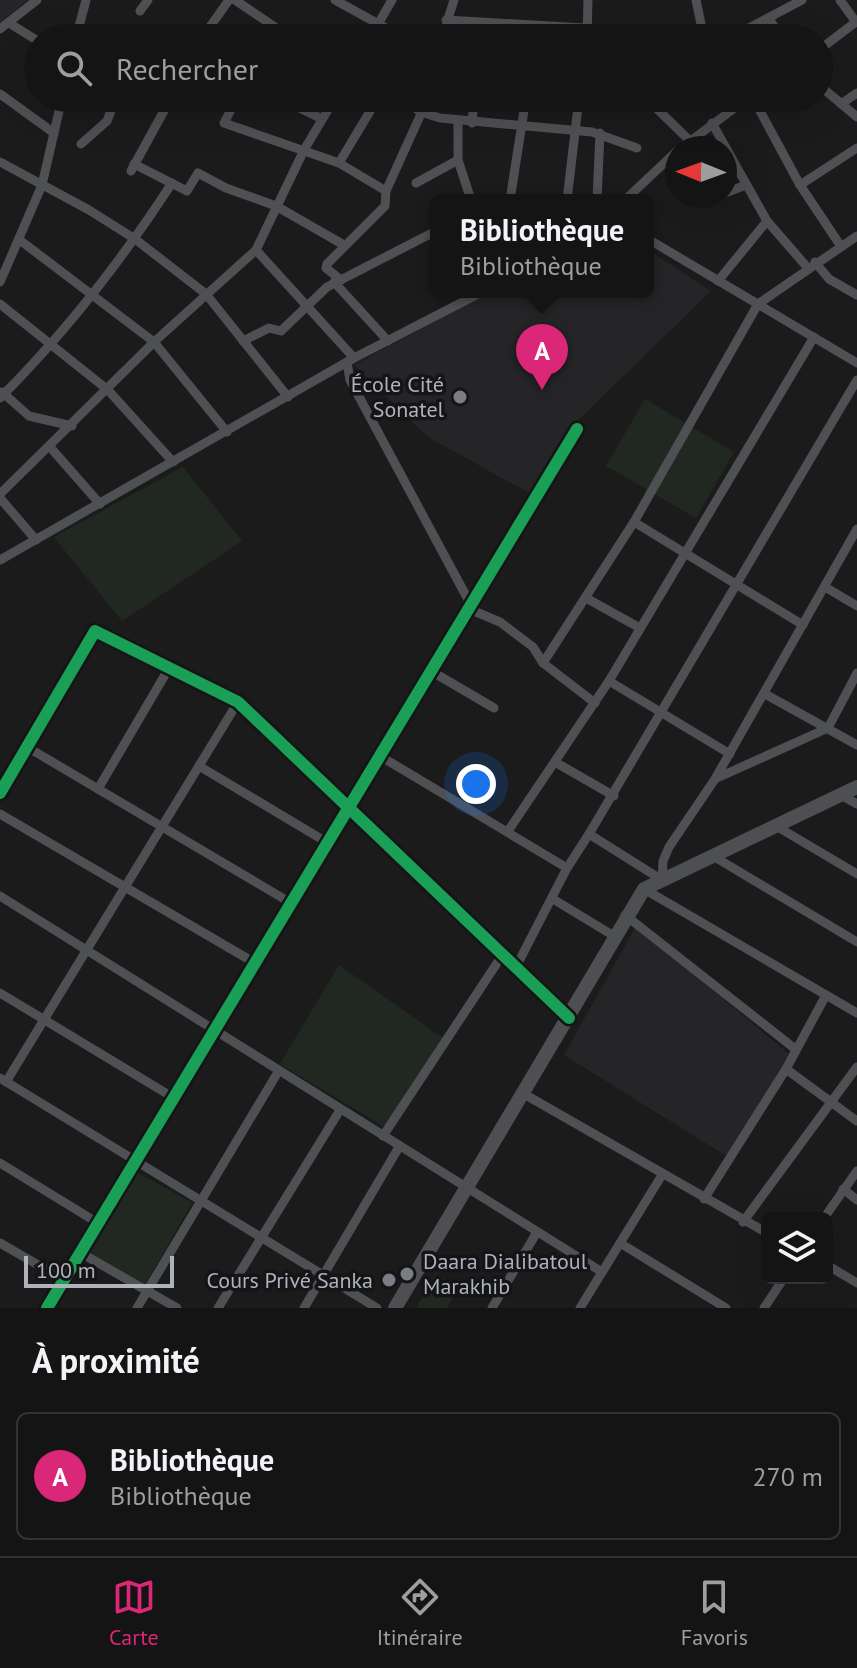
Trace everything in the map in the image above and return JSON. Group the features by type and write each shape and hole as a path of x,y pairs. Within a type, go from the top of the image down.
{"street":[{"path":"0,29 37,0"},
{"path":"80,24 86,0"},
{"path":"140,11 148,0"},
{"path":"213,24 232,0 269,24"},
{"path":"335,0 374,24"},
{"path":"378,24 392,0"},
{"path":"445,24 453,0"},
{"path":"588,0 588,24"},
{"path":"696,0 701,24"},
{"path":"757,24 802,0"},
{"path":"833,39 856,22 840,0"},
{"path":"769,18 773,24"},
{"path":"446,20 494,24"},
{"path":"9,23 24,32"},
{"path":"841,104 857,93"},
{"path":"0,94 24,111"},
{"path":"833,97 857,117"},
{"path":"25,112 54,133"},
{"path":"0,282 21,241 42,185 59,112"},
{"path":"81,144 107,121 111,112"},
{"path":"163,112 132,167 187,191 198,173 226,188 276,206 344,245"},
{"path":"230,112 224,123 339,163 386,191"},
{"path":"308,112 322,119"},
{"path":"36,540 0,496 154,342 256,250 267,233 276,206 304,150 326,112"},
{"path":"339,163 370,112"},
{"path":"388,341 326,266 385,206 386,191 421,112 458,122 600,133 637,148"},
{"path":"472,123 473,112"},
{"path":"511,194 524,112"},
{"path":"568,194 577,112"},
{"path":"660,112 685,136"},
{"path":"696,136 724,112"},
{"path":"759,112 800,185 840,245"},
{"path":"458,122 458,160 469,194"},
{"path":"712,123 767,221 829,279 857,295"},
{"path":"597,194 600,133"},
{"path":"800,185 857,148"},
{"path":"416,183 458,160"},
{"path":"0,162 135,239 206,294 288,397"},
{"path":"631,194 665,163"},
{"path":"72,426 29,416 1,394 53,344 135,239 172,183"},
{"path":"737,188 746,185"},
{"path":"718,281 767,221"},
{"path":"243,341 269,328 281,331 337,281 430,234"},
{"path":"543,663 634,522 758,304 811,264 857,236"},
{"path":"21,241 154,342 227,432"},
{"path":"654,243 857,363"},
{"path":"256,250 350,360 350,380 470,607 500,622 533,647 543,663 595,703"},
{"path":"0,560 350,360 470,298"},
{"path":"0,304 108,390 173,462"},
{"path":"508,831 609,681 814,337"},
{"path":"516,967 567,868 614,796 857,380"},
{"path":"47,1308 577,429"},
{"path":"50,447 100,504"},
{"path":"634,522 803,625"},
{"path":"662,880 663,861 669,847 730,754 857,529"},
{"path":"825,587 857,606"},
{"path":"586,598 640,628"},
{"path":"0,793 95,631 238,702 569,1018"},
{"path":"98,789 169,668"},
{"path":"431,671 494,708"},
{"path":"715,779 828,728 857,673"},
{"path":"609,681 730,754"},
{"path":"765,694 857,745"},
{"path":"238,702 43,1021 3,1080 377,1308"},
{"path":"27,747 291,903"},
{"path":"380,756 567,868"},
{"path":"555,762 614,796"},
{"path":"199,766 328,843"},
{"path":"395,1308 569,1018 625,915 644,889 857,787"},
{"path":"841,795 857,804"},
{"path":"0,814 255,963"},
{"path":"776,826 857,874"},
{"path":"589,834 662,880"},
{"path":"713,856 857,942"},
{"path":"644,889 857,1013"},
{"path":"0,896 85,952 602,1272"},
{"path":"553,899 614,936"},
{"path":"625,915 794,1048"},
{"path":"383,1136 503,954"},
{"path":"0,993 174,1098"},
{"path":"704,1199 786,1069 794,1048 826,995"},
{"path":"743,1222 834,1103 857,1067"},
{"path":"786,1069 857,1121"},
{"path":"137,1308 278,1072"},
{"path":"524,1094 761,1230"},
{"path":"218,1308 340,1110"},
{"path":"304,1308 399,1147"},
{"path":"0,1163 98,1223"},
{"path":"828,1212 857,1171"},
{"path":"580,1308 662,1175"},
{"path":"843,1189 857,1200"},
{"path":"492,1308 537,1232"},
{"path":"0,1243 64,1280"},
{"path":"620,1243 726,1308"},
{"path":"81,1253 177,1308"},
{"path":"833,1269 857,1283"},
{"path":"764,1308 780,1284"}],"shaded area":[{"path":"0,0 28,0 0,23"},
{"path":"654,254 711,291 569,429 531,494 428,437 354,365 478,298 654,298"},
{"path":"645,399 734,452 696,518 606,466"},
{"path":"183,467 242,541 122,621 54,537"},
{"path":"636,926 789,1054 728,1157 564,1055"},
{"path":"339,965 446,1040 386,1128 280,1064"},
{"path":"135,1171 192,1203 145,1285 88,1252"},
{"path":"435,1274 459,1287 447,1308 416,1308"}],"cycle path":[{"path":"47,1308 577,429"},
{"path":"0,793 95,631 238,702 569,1018"}],"place":[{"name":"Bibliothèque","path":"542,390"},
{"name":"École Cité Sonatel","path":"460,397"},
{"name":"Daara Dialibatoul Marakhib","path":"407,1274"},
{"name":"Cours Privé Sanka","path":"389,1280"}]}
